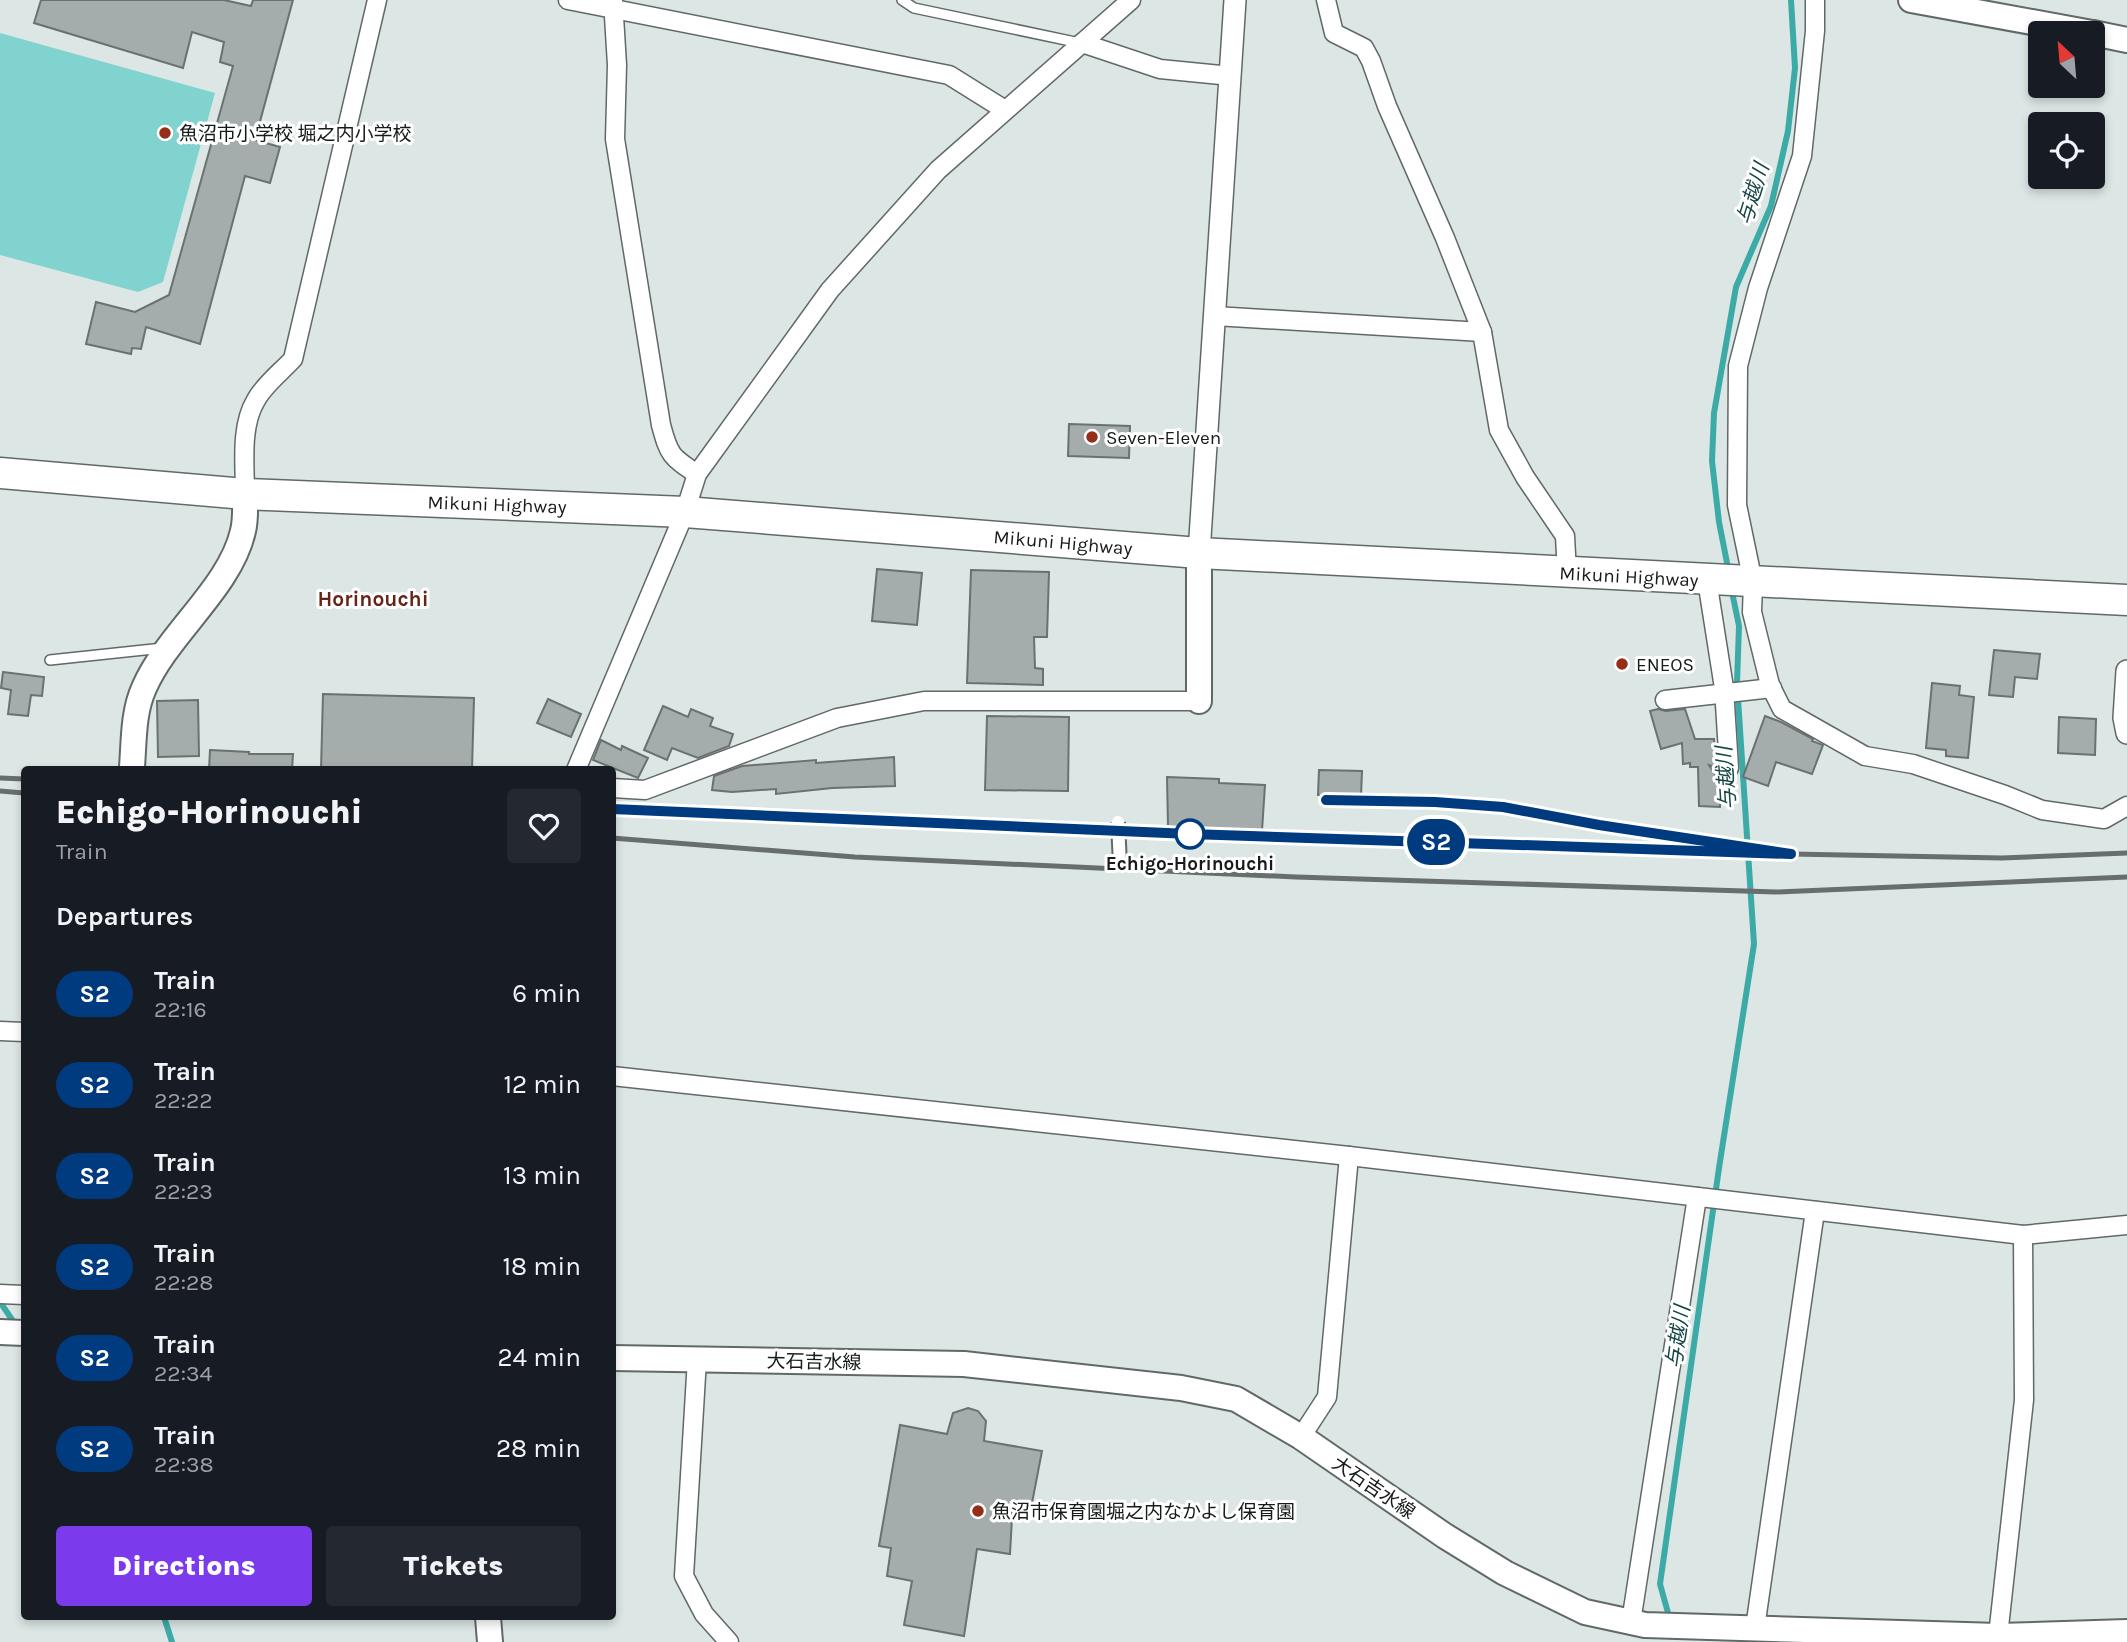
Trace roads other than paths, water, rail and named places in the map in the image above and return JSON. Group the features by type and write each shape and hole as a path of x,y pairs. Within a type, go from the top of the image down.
{"highway":[{"name":"Mikuni Highway","path":"0,473 245,494 685,512 1199,553 2127,600"}],"main road":[{"path":"1911,0 1975,6 2041,21"},
{"path":"2105,35 2127,40"},
{"path":"132,766 136,713 143,689 168,647 229,567 244,528 245,494"},
{"path":"1199,553 1199,701"},
{"path":"0,1332 21,1334"},
{"name":"大石吉水線","path":"616,1358 964,1364 1181,1388 1236,1399 1301,1437 1505,1573 1585,1612 1631,1622 1654,1625 1998,1636 2127,1632"},
{"path":"488,1620 490,1642"}],"street":[{"path":"245,494 248,418 256,400 293,359 377,0"},
{"path":"568,0 613,5 949,75 1005,110"},
{"path":"578,766 685,512 697,474 830,290 938,170 1131,0"},
{"path":"1199,553 1235,0"},
{"path":"1326,0 1334,33 1364,48 1371,61 1387,106 1445,238 1482,332 1499,430 1525,477 1565,536 1567,573"},
{"path":"1815,0 1815,31 1802,156 1758,288 1738,366 1737,505 1753,582 1752,612 1759,648 1772,688 1782,709 1865,756 1913,764 2042,810 2104,819 2127,806"},
{"path":"613,5 617,65 615,139 661,425 669,452 679,463 697,474"},
{"path":"1082,43 1160,69 1231,76"},
{"path":"1215,316 1482,332"},
{"path":"1707,580 1725,694 1729,768"},
{"path":"2127,671 2124,718 2127,733"},
{"path":"1665,700 1772,688"},
{"path":"616,788 645,790 837,718 924,701 1199,701"},
{"path":"1118,822 1120,865"},
{"path":"0,1031 21,1032"},
{"path":"616,1076 1349,1156 2023,1236 2127,1225"},
{"path":"1301,1437 1327,1397 1349,1156"},
{"path":"1631,1622 1697,1197"},
{"path":"1755,1628 1815,1211"},
{"path":"1998,1636 2024,1400 2023,1236"},
{"path":"0,1294 21,1295"},
{"path":"697,1359 684,1576 704,1614 729,1642"}],"lane":[{"path":"902,0 914,8 1082,43"},
{"path":"51,660 168,647"}],"waterway":[{"name":"与越川","path":"1729,573 1719,522 1712,461 1714,413 1736,287 1771,206 1788,131 1795,68 1791,0"},
{"name":"与越川","path":"1670,1620 1660,1584 1754,944 1737,683 1739,626 1731,587"},
{"path":"0,1302 17,1327"},
{"path":"165,1620 172,1642"}],"railway":[{"path":"0,778 21,779"},
{"path":"0,791 21,793"},
{"path":"1326,800 1435,802 1503,807 1599,825 1725,843"},
{"path":"616,809 1190,834 1791,854 2002,858 2127,853"},
{"path":"616,838 855,857 1296,877 1776,892 2127,877"}],"train":[{"name":"S2","path":"616,809 1190,834 1791,854 1599,825 1503,807 1435,802 1326,800"}],"place":[{"name":"魚沼市小学校 堀之内小学校","path":"165,133"},
{"name":"Seven-Eleven","path":"1092,437"},
{"name":"ENEOS","path":"1622,664"},
{"name":"Echigo-Horinouchi","path":"1190,834"},
{"name":"魚沼市保育園堀之内なかよし保育園","path":"978,1511"}],"district":[{"name":"Horinouchi","path":"373,599"}]}
